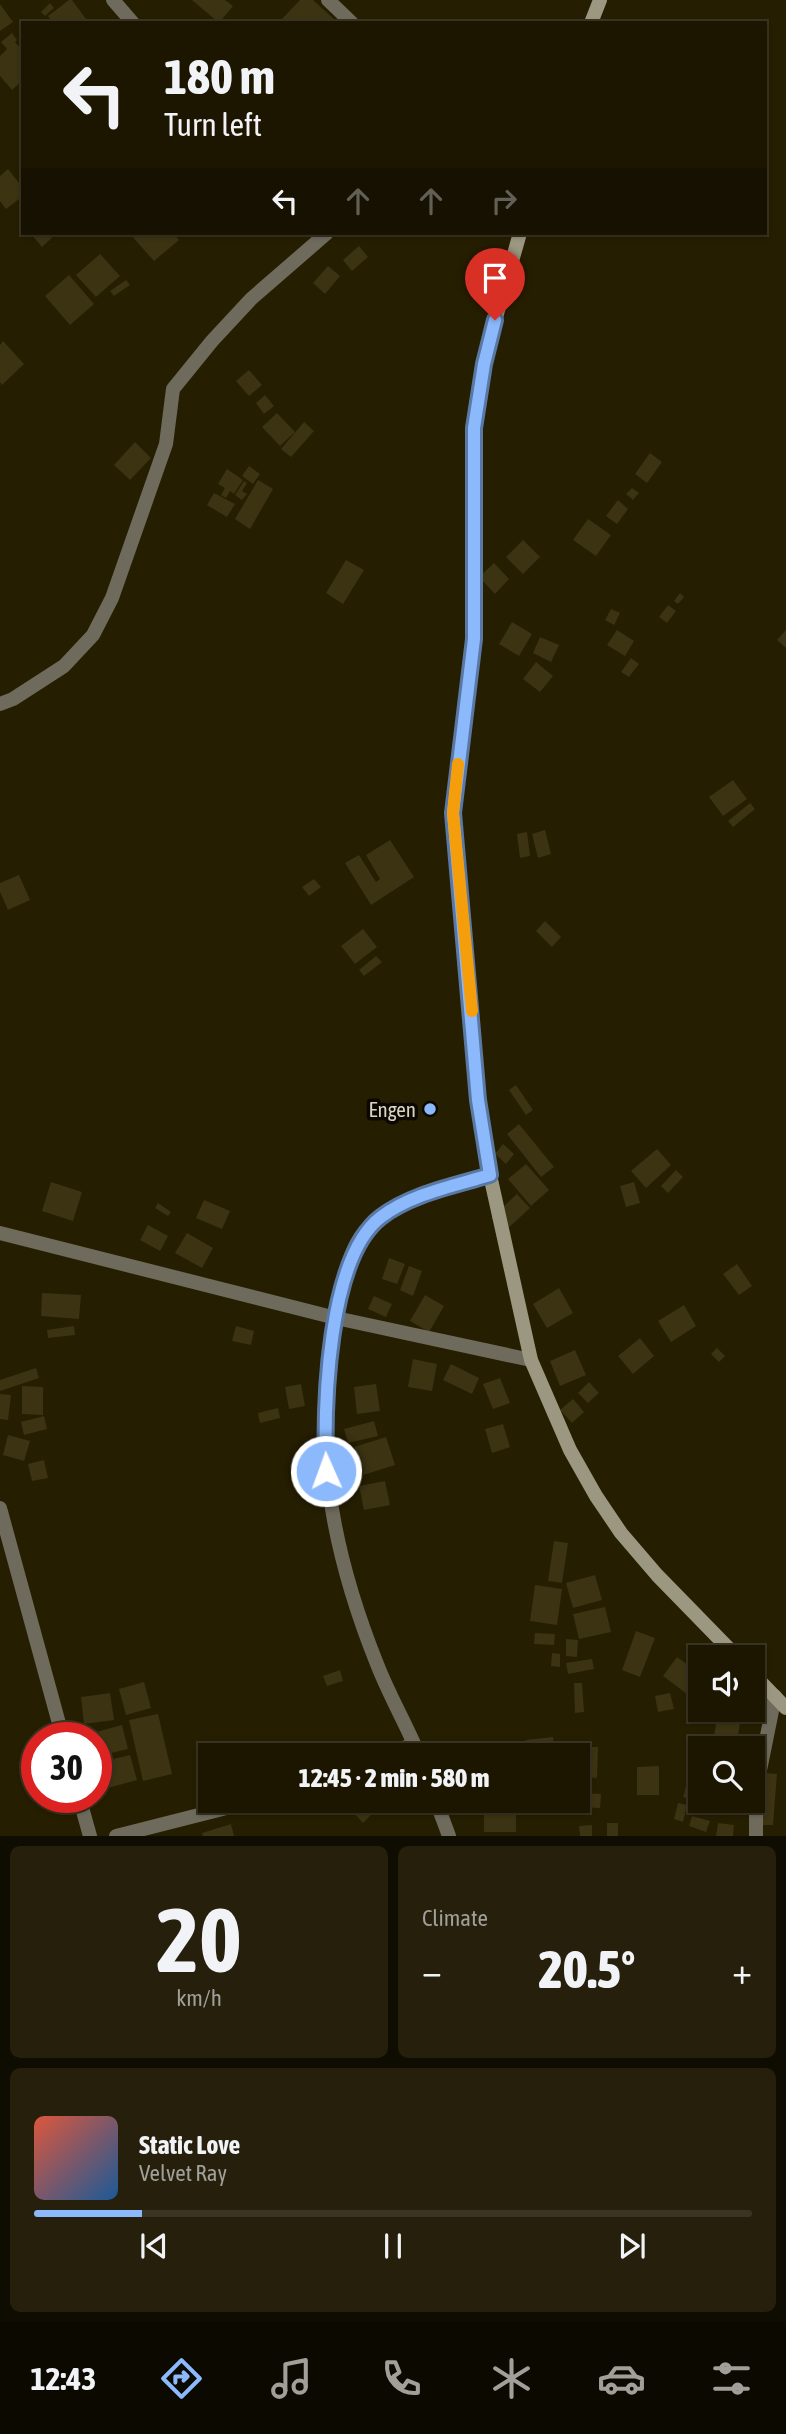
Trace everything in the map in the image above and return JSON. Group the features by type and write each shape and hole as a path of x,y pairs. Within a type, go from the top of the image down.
{"main road":[{"path":"592,21 600,0"},
{"path":"519,235 489,342 474,428 474,639 453,813 477,1087 490,1175 531,1360 570,1450 621,1533 657,1575 725,1645"},
{"path":"765,1686 786,1708"}],"street":[{"path":"113,0 132,21"},
{"path":"328,0 350,21"},
{"path":"0,704 13,699 64,666 93,635 112,598 166,444 173,389 251,299 325,235"},
{"path":"413,1743 377,1664 336,1539 326,1471 324,1418 327,1373 336,1318 352,1253 364,1232 393,1208 490,1175"},
{"path":"0,1233 336,1318 531,1360"},
{"path":"0,1508 59,1722"},
{"path":"757,1836 756,1790 775,1696"},
{"path":"84,1813 90,1836"},
{"path":"116,1836 207,1813"},
{"path":"440,1813 449,1836"}],"building":[{"path":"72,0 88,21 52,21 48,16"},
{"path":"192,0 225,0 233,6 221,21 217,21"},
{"path":"300,0 313,0 334,19 332,21 280,21"},
{"path":"50,3 54,8 45,16 41,12"},
{"path":"0,4 13,22 0,31"},
{"path":"12,33 21,49 21,82 12,90 0,76 0,56 7,49 1,42"},
{"path":"8,169 21,185 21,198 6,209 0,201 0,176"},
{"path":"32,235 55,235 42,247"},
{"path":"131,235 175,235 179,240 154,261"},
{"path":"359,246 368,257 352,271 343,260"},
{"path":"100,254 120,276 96,297 76,275"},
{"path":"328,266 340,276 325,294 313,283"},
{"path":"69,275 94,304 70,325 45,296"},
{"path":"126,280 130,285 114,296 110,291"},
{"path":"3,341 24,364 2,385 0,345"},
{"path":"249,370 262,385 249,396 236,381"},
{"path":"265,395 274,406 264,414 256,403"},
{"path":"277,413 295,432 280,446 262,427"},
{"path":"304,422 314,431 291,457 281,449"},
{"path":"135,442 151,458 130,480 114,465"},
{"path":"650,453 662,462 647,483 635,474"},
{"path":"249,466 260,474 253,484 242,476"},
{"path":"227,469 243,480 234,494 230,491 226,498 221,495 225,488 218,484"},
{"path":"258,480 273,489 250,529 235,519"},
{"path":"244,481 247,483 242,491 247,494 242,500 235,495"},
{"path":"632,488 639,493 633,500 626,494"},
{"path":"214,493 235,504 227,517 207,505"},
{"path":"618,500 628,509 617,524 606,516"},
{"path":"588,519 611,535 596,556 573,540"},
{"path":"523,540 540,557 523,574 506,557"},
{"path":"346,560 364,570 343,604 326,593"},
{"path":"494,563 509,579 495,594 479,577"},
{"path":"680,593 684,597 678,604 674,601"},
{"path":"668,605 676,611 667,623 659,617"},
{"path":"611,609 620,613 614,625 605,620"},
{"path":"512,622 532,634 519,656 499,644"},
{"path":"617,630 634,641 625,656 607,645"},
{"path":"786,630 786,648 777,640"},
{"path":"540,637 559,645 551,662 533,653"},
{"path":"631,658 639,664 629,677 621,672"},
{"path":"536,662 553,676 540,692 523,679"},
{"path":"733,780 747,799 723,816 709,797"},
{"path":"750,803 755,809 733,827 728,821"},
{"path":"545,830 551,854 538,858 532,834"},
{"path":"527,832 530,856 520,858 517,834"},
{"path":"390,840 414,877 371,905 345,863 359,855 376,882 380,879 366,855"},
{"path":"19,875 30,900 8,910 0,892 0,883"},
{"path":"314,879 321,887 309,896 302,887"},
{"path":"545,921 561,937 552,947 536,931"},
{"path":"363,929 377,947 355,964 341,946"},
{"path":"376,956 382,962 364,976 359,970"},
{"path":"516,1085 533,1110 526,1115 509,1090"},
{"path":"519,1124 554,1167 541,1177 507,1134"},
{"path":"503,1144 514,1154 506,1164 495,1154"},
{"path":"657,1149 671,1165 646,1188 631,1171"},
{"path":"526,1164 549,1190 531,1206 508,1179"},
{"path":"676,1170 683,1177 668,1193 661,1186"},
{"path":"51,1182 82,1192 73,1221 42,1211"},
{"path":"634,1182 640,1203 626,1207 620,1186"},
{"path":"517,1194 530,1208 504,1232 491,1218"},
{"path":"204,1200 230,1211 222,1229 196,1218"},
{"path":"158,1203 171,1212 168,1216 155,1208"},
{"path":"148,1225 168,1236 160,1251 140,1240"},
{"path":"187,1233 213,1248 202,1268 175,1253"},
{"path":"389,1258 405,1264 397,1284 382,1279"},
{"path":"737,1264 752,1286 739,1295 723,1274"},
{"path":"409,1266 422,1271 413,1296 400,1290"},
{"path":"559,1288 573,1313 547,1328 533,1304"},
{"path":"42,1293 81,1295 79,1319 41,1316"},
{"path":"425,1295 444,1306 429,1332 410,1321"},
{"path":"374,1296 392,1304 386,1317 368,1309"},
{"path":"684,1305 696,1326 671,1342 658,1321"},
{"path":"74,1326 75,1335 48,1338 47,1330"},
{"path":"236,1326 254,1331 251,1345 232,1341"},
{"path":"640,1338 654,1356 633,1374 618,1356"},
{"path":"717,1348 725,1356 719,1362 711,1354"},
{"path":"575,1350 586,1375 560,1386 550,1361"},
{"path":"413,1359 437,1364 432,1391 408,1387"},
{"path":"451,1364 479,1378 472,1394 443,1380"},
{"path":"36,1368 39,1378 0,1391 0,1380"},
{"path":"500,1378 510,1403 493,1409 483,1384"},
{"path":"589,1382 599,1393 588,1403 578,1393"},
{"path":"301,1384 305,1406 289,1409 285,1387"},
{"path":"376,1384 380,1411 357,1414 354,1387"},
{"path":"22,1386 43,1387 43,1415 22,1414"},
{"path":"0,1394 11,1395 8,1420 0,1419"},
{"path":"573,1399 584,1412 572,1423 560,1410"},
{"path":"278,1408 280,1418 260,1423 258,1413"},
{"path":"44,1416 47,1429 24,1435 21,1422"},
{"path":"374,1421 378,1436 348,1443 344,1429"},
{"path":"503,1424 510,1447 492,1453 485,1429"},
{"path":"8,1435 30,1441 24,1461 3,1455"},
{"path":"386,1437 395,1465 363,1475 354,1447"},
{"path":"44,1460 48,1478 32,1481 28,1464"},
{"path":"385,1481 390,1505 364,1510 359,1486"},
{"path":"554,1541 568,1543 562,1583 548,1581"},
{"path":"595,1575 602,1600 573,1608 566,1583"},
{"path":"535,1585 562,1589 557,1625 530,1621"},
{"path":"605,1607 611,1632 579,1639 573,1614"},
{"path":"636,1631 655,1638 640,1677 622,1670"},
{"path":"535,1633 555,1634 554,1645 534,1644"},
{"path":"566,1639 578,1640 577,1657 566,1656"},
{"path":"552,1653 560,1654 560,1667 551,1666"},
{"path":"677,1657 688,1665 687,1694 663,1676"},
{"path":"592,1659 594,1669 568,1674 566,1663"},
{"path":"340,1670 343,1681 327,1686 323,1676"},
{"path":"144,1682 151,1708 126,1715 119,1689"},
{"path":"574,1683 582,1683 584,1712 575,1713"},
{"path":"110,1693 114,1720 84,1722 81,1697"},
{"path":"670,1693 674,1709 658,1712 655,1696"},
{"path":"158,1714 172,1774 143,1781 129,1720"},
{"path":"716,1722 740,1723 738,1736 714,1736"},
{"path":"122,1725 128,1749 112,1753 112,1728"},
{"path":"553,1737 554,1743 526,1743 526,1740"},
{"path":"590,1747 598,1747 597,1778 590,1778"},
{"path":"130,1755 137,1780 112,1787 112,1759"},
{"path":"659,1766 659,1795 637,1795 637,1767"},
{"path":"765,1773 777,1774 773,1825 761,1825 762,1813 765,1813"},
{"path":"688,1779 688,1798 683,1797"},
{"path":"590,1793 601,1794 600,1808 590,1807"},
{"path":"678,1803 687,1805 683,1822 674,1819"},
{"path":"354,1813 373,1813 363,1823"},
{"path":"484,1813 516,1813 516,1832 484,1832"},
{"path":"692,1816 710,1821 706,1832 689,1826"},
{"path":"607,1823 618,1823 618,1836 607,1836"},
{"path":"718,1823 734,1825 733,1836 716,1836"},
{"path":"231,1824 234,1836 203,1836 202,1833"},
{"path":"592,1825 592,1836 580,1836 579,1826"}],"slow traffic":[{"path":"458,764 453,813 472,1011"}],"place":[{"name":"Engen","path":"430,1109"}],"route":[{"path":"326,1471 324,1418 327,1373 336,1318 352,1253 364,1232 393,1208 490,1175 474,1061 473,1022 453,813 474,639 474,428 484,364 495,320"}]}
